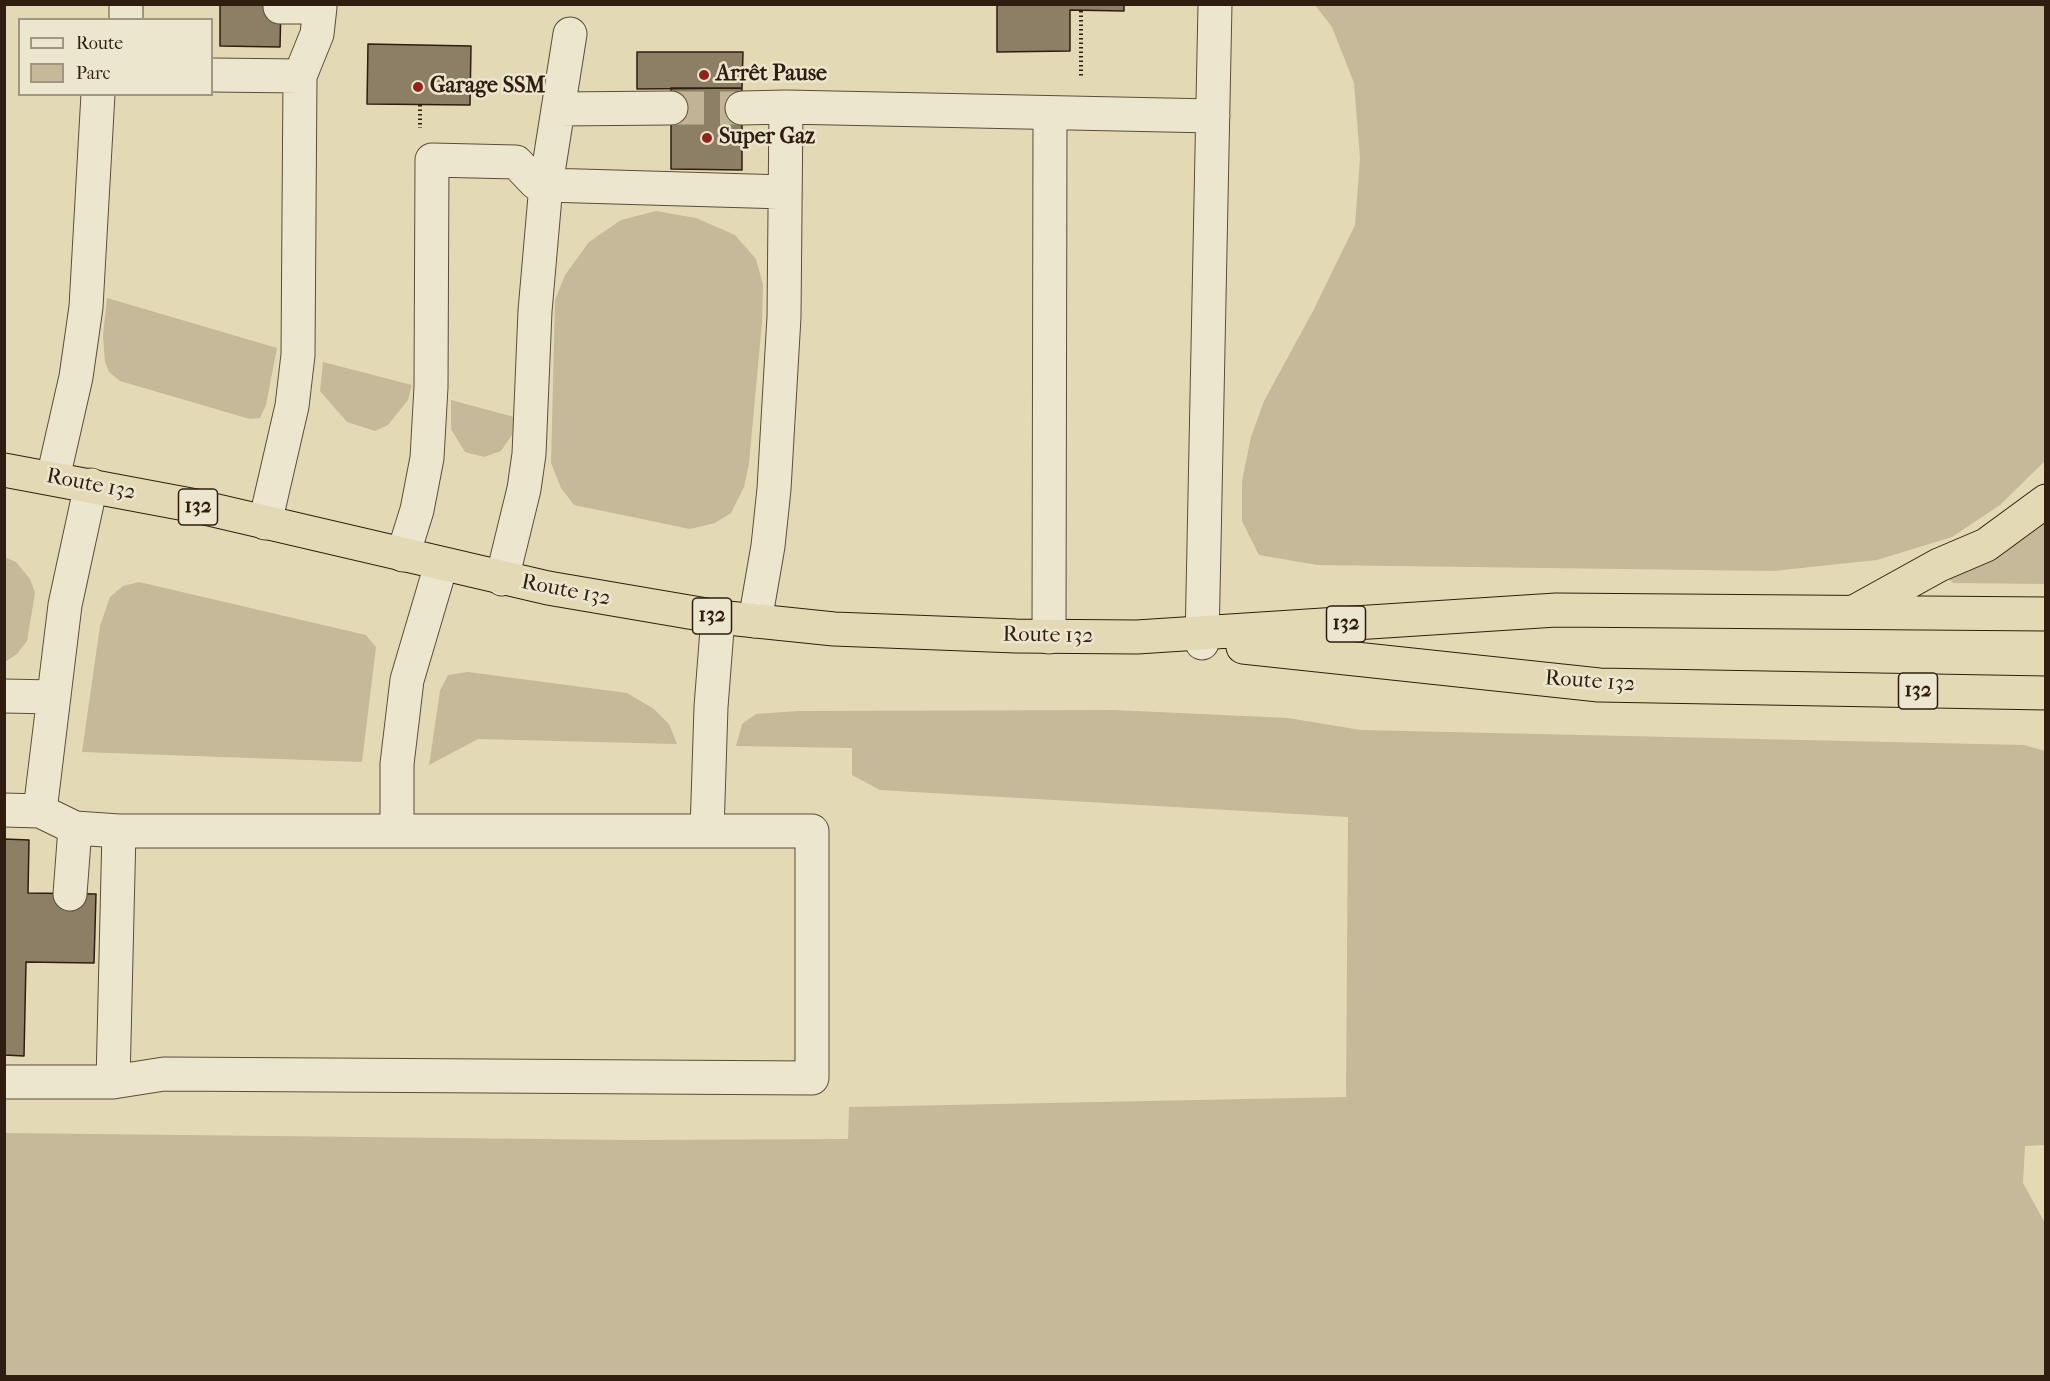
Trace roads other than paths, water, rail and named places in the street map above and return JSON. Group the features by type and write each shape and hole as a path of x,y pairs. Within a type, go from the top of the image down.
{"highway":[{"name":"Route 132","path":"4,470 91,485 266,523 502,579 718,617 904,633 1202,639 1599,685 2046,693"},
{"path":"1853,613 1939,565 1986,545 2046,501"},
{"name":"Route 132","path":"1202,639 1556,609 2046,614"}],"lane":[{"path":"1202,639 1215,4"},
{"path":"266,523 292,406 298,355 300,76 316,34 320,7 280,7"},
{"path":"502,579 519,513 530,454 535,311 546,185 570,34"},
{"path":"213,75 300,76"},
{"path":"53,478 76,377 86,308 98,96"},
{"path":"755,621 774,489 784,317 786,107"},
{"path":"558,109 671,108"},
{"path":"742,108 1213,116"},
{"path":"1049,637 1066,114"},
{"path":"403,555 417,510 427,458 431,387 432,160 516,162 536,183 546,185 785,192"},
{"path":"40,810 65,605 91,485"},
{"path":"397,831 397,764 407,680 441,565"},
{"path":"707,831 711,707 718,617"},
{"path":"4,696 54,697"},
{"path":"4,810 40,810 75,828 119,831 812,831 812,1078 164,1074 113,1082 4,1082"},
{"path":"70,894 75,828"},
{"path":"113,1082 119,831"}],"tunnel":[{"path":"671,108 742,108"}],"place":[{"name":"Arrêt Pause","path":"704,75"},
{"name":"Garage SSM","path":"418,87"},
{"name":"Super Gaz","path":"707,138"}]}
